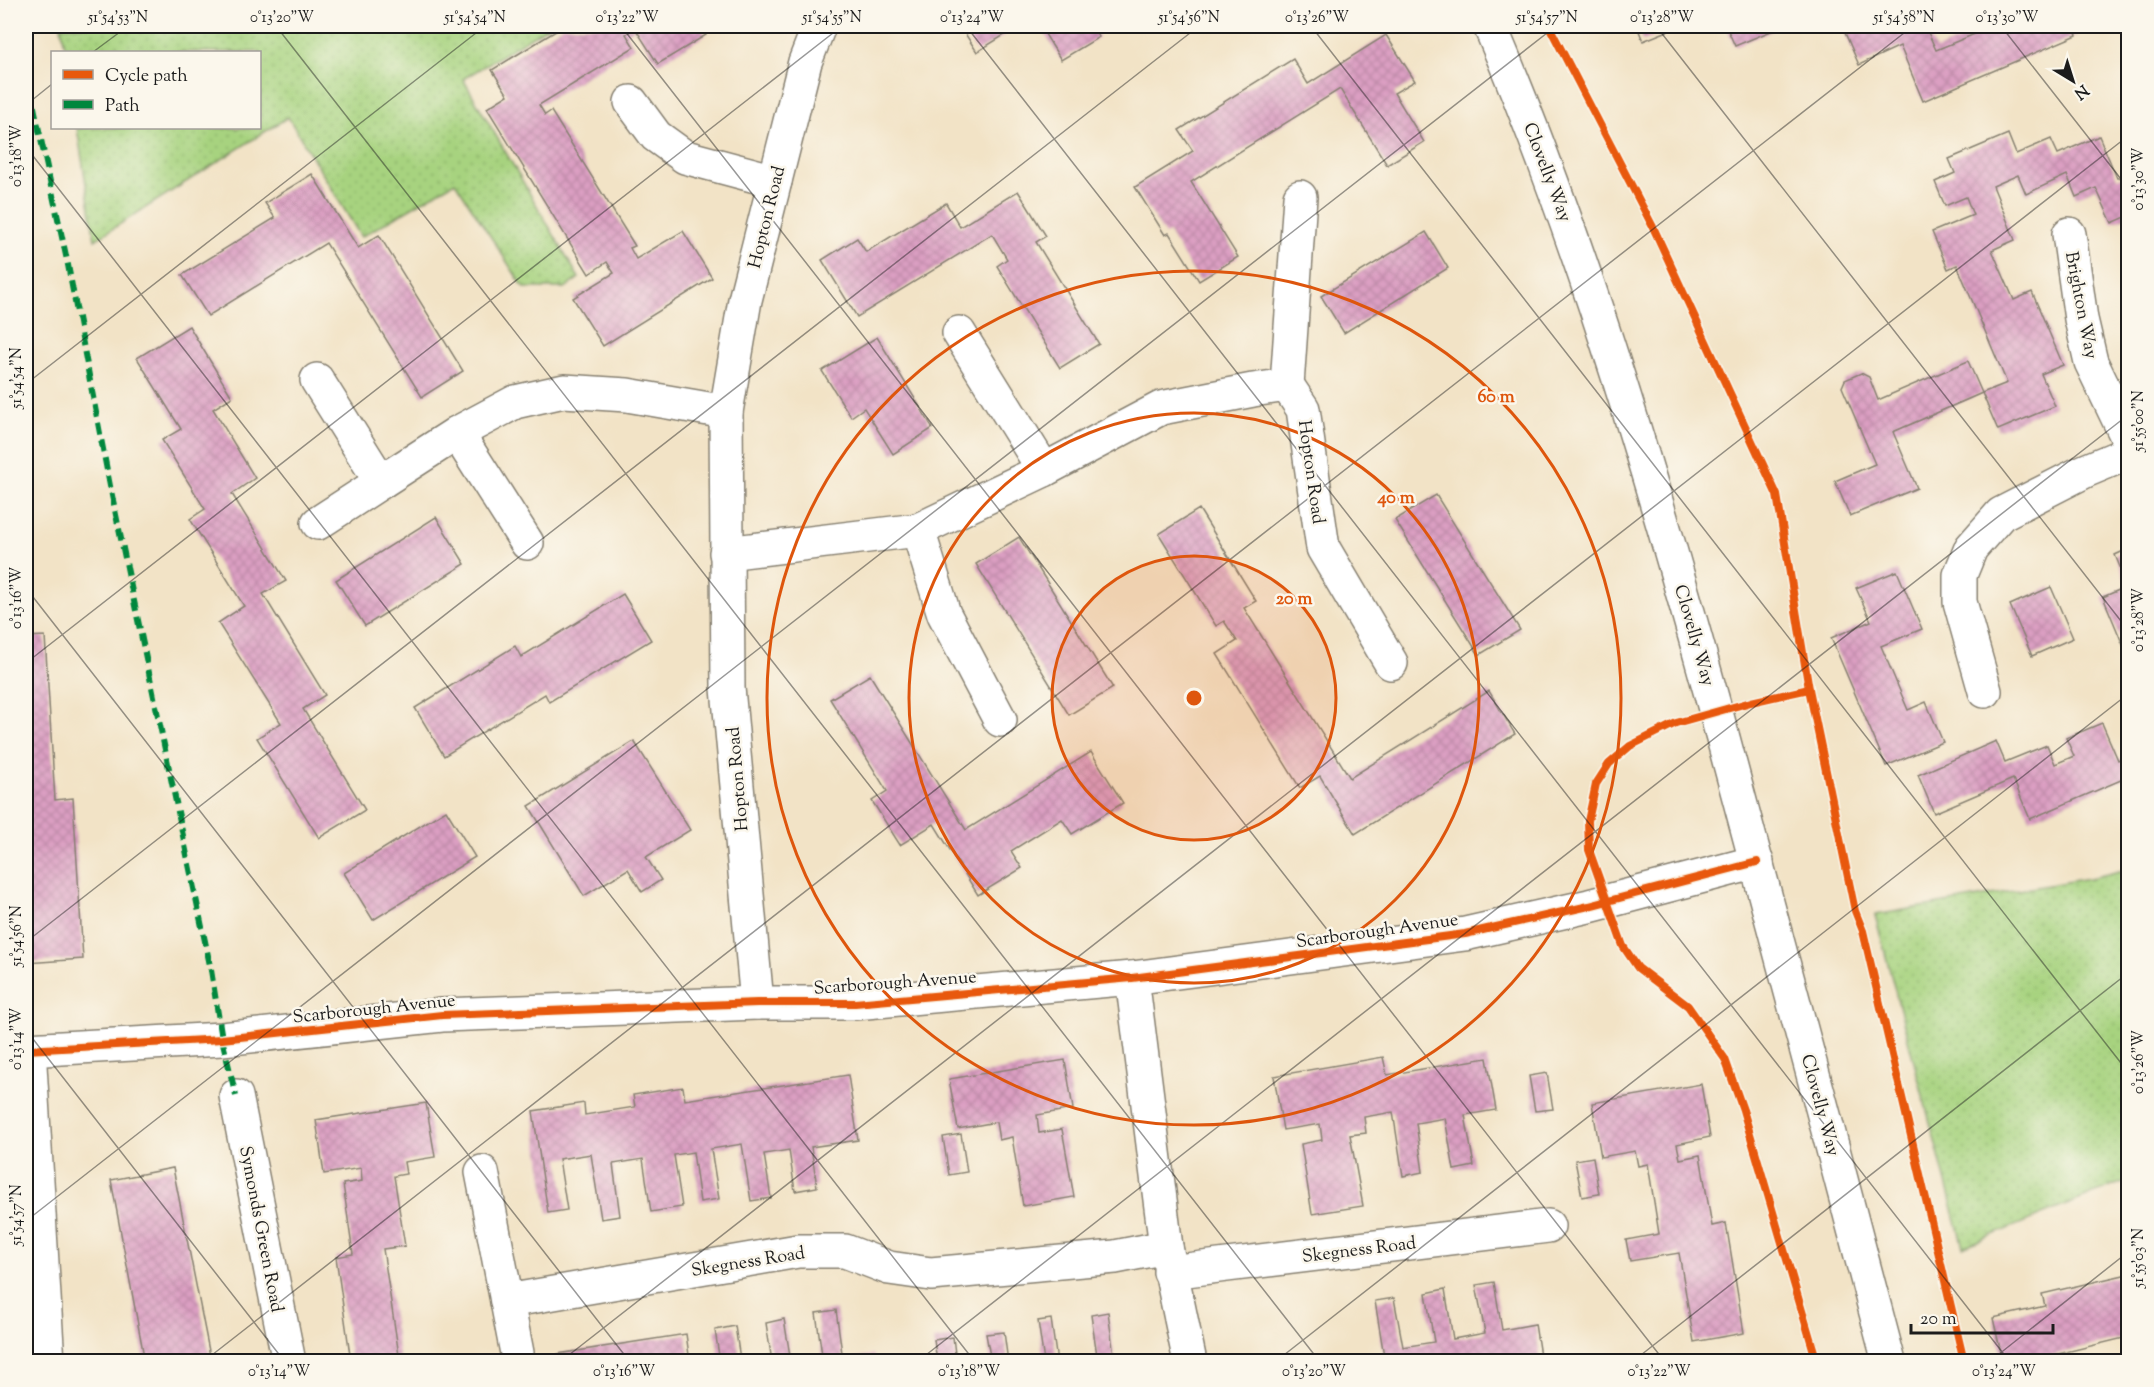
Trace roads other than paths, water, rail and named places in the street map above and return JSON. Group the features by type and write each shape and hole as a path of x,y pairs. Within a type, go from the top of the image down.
{"street":[{"name":"Hopton Road","path":"757,1003 728,688 726,412 745,300 805,62 819,26"},
{"name":"Clovelly Way","path":"1490,26 1514,82 1579,256 1656,495 1757,862 1889,1362"},
{"path":"631,102 656,136 686,157 775,181"},
{"path":"726,554 918,530 1044,470 1161,408 1287,385 1300,197"},
{"name":"Brighton Way","path":"2069,234 2081,319 2091,362 2128,439"},
{"path":"959,333 1044,470"},
{"path":"317,380 381,482"},
{"name":"Hopton Road","path":"1287,385 1303,409 1323,548 1390,663"},
{"path":"318,523 457,433 515,402 564,391 627,396 726,412"},
{"path":"457,433 527,543"},
{"path":"1984,691 1960,602 1960,575 1971,548 2001,514 2085,471 2128,453"},
{"path":"918,530 944,614 1000,720"},
{"name":"Scarborough Avenue","path":"27,1049 222,1039 442,1015 757,1003 855,1003 1132,978 1465,934 1542,917 1757,862"},
{"path":"1132,978 1168,1260 1190,1362"},
{"path":"27,1049 48,1362"},
{"name":"Symonds Green Road","path":"236,1096 289,1362"},
{"path":"482,1172 517,1353"},
{"name":"Skegness Road","path":"507,1301 798,1251 845,1251 889,1268 931,1274 1115,1257 1168,1260 1548,1226"}]}
